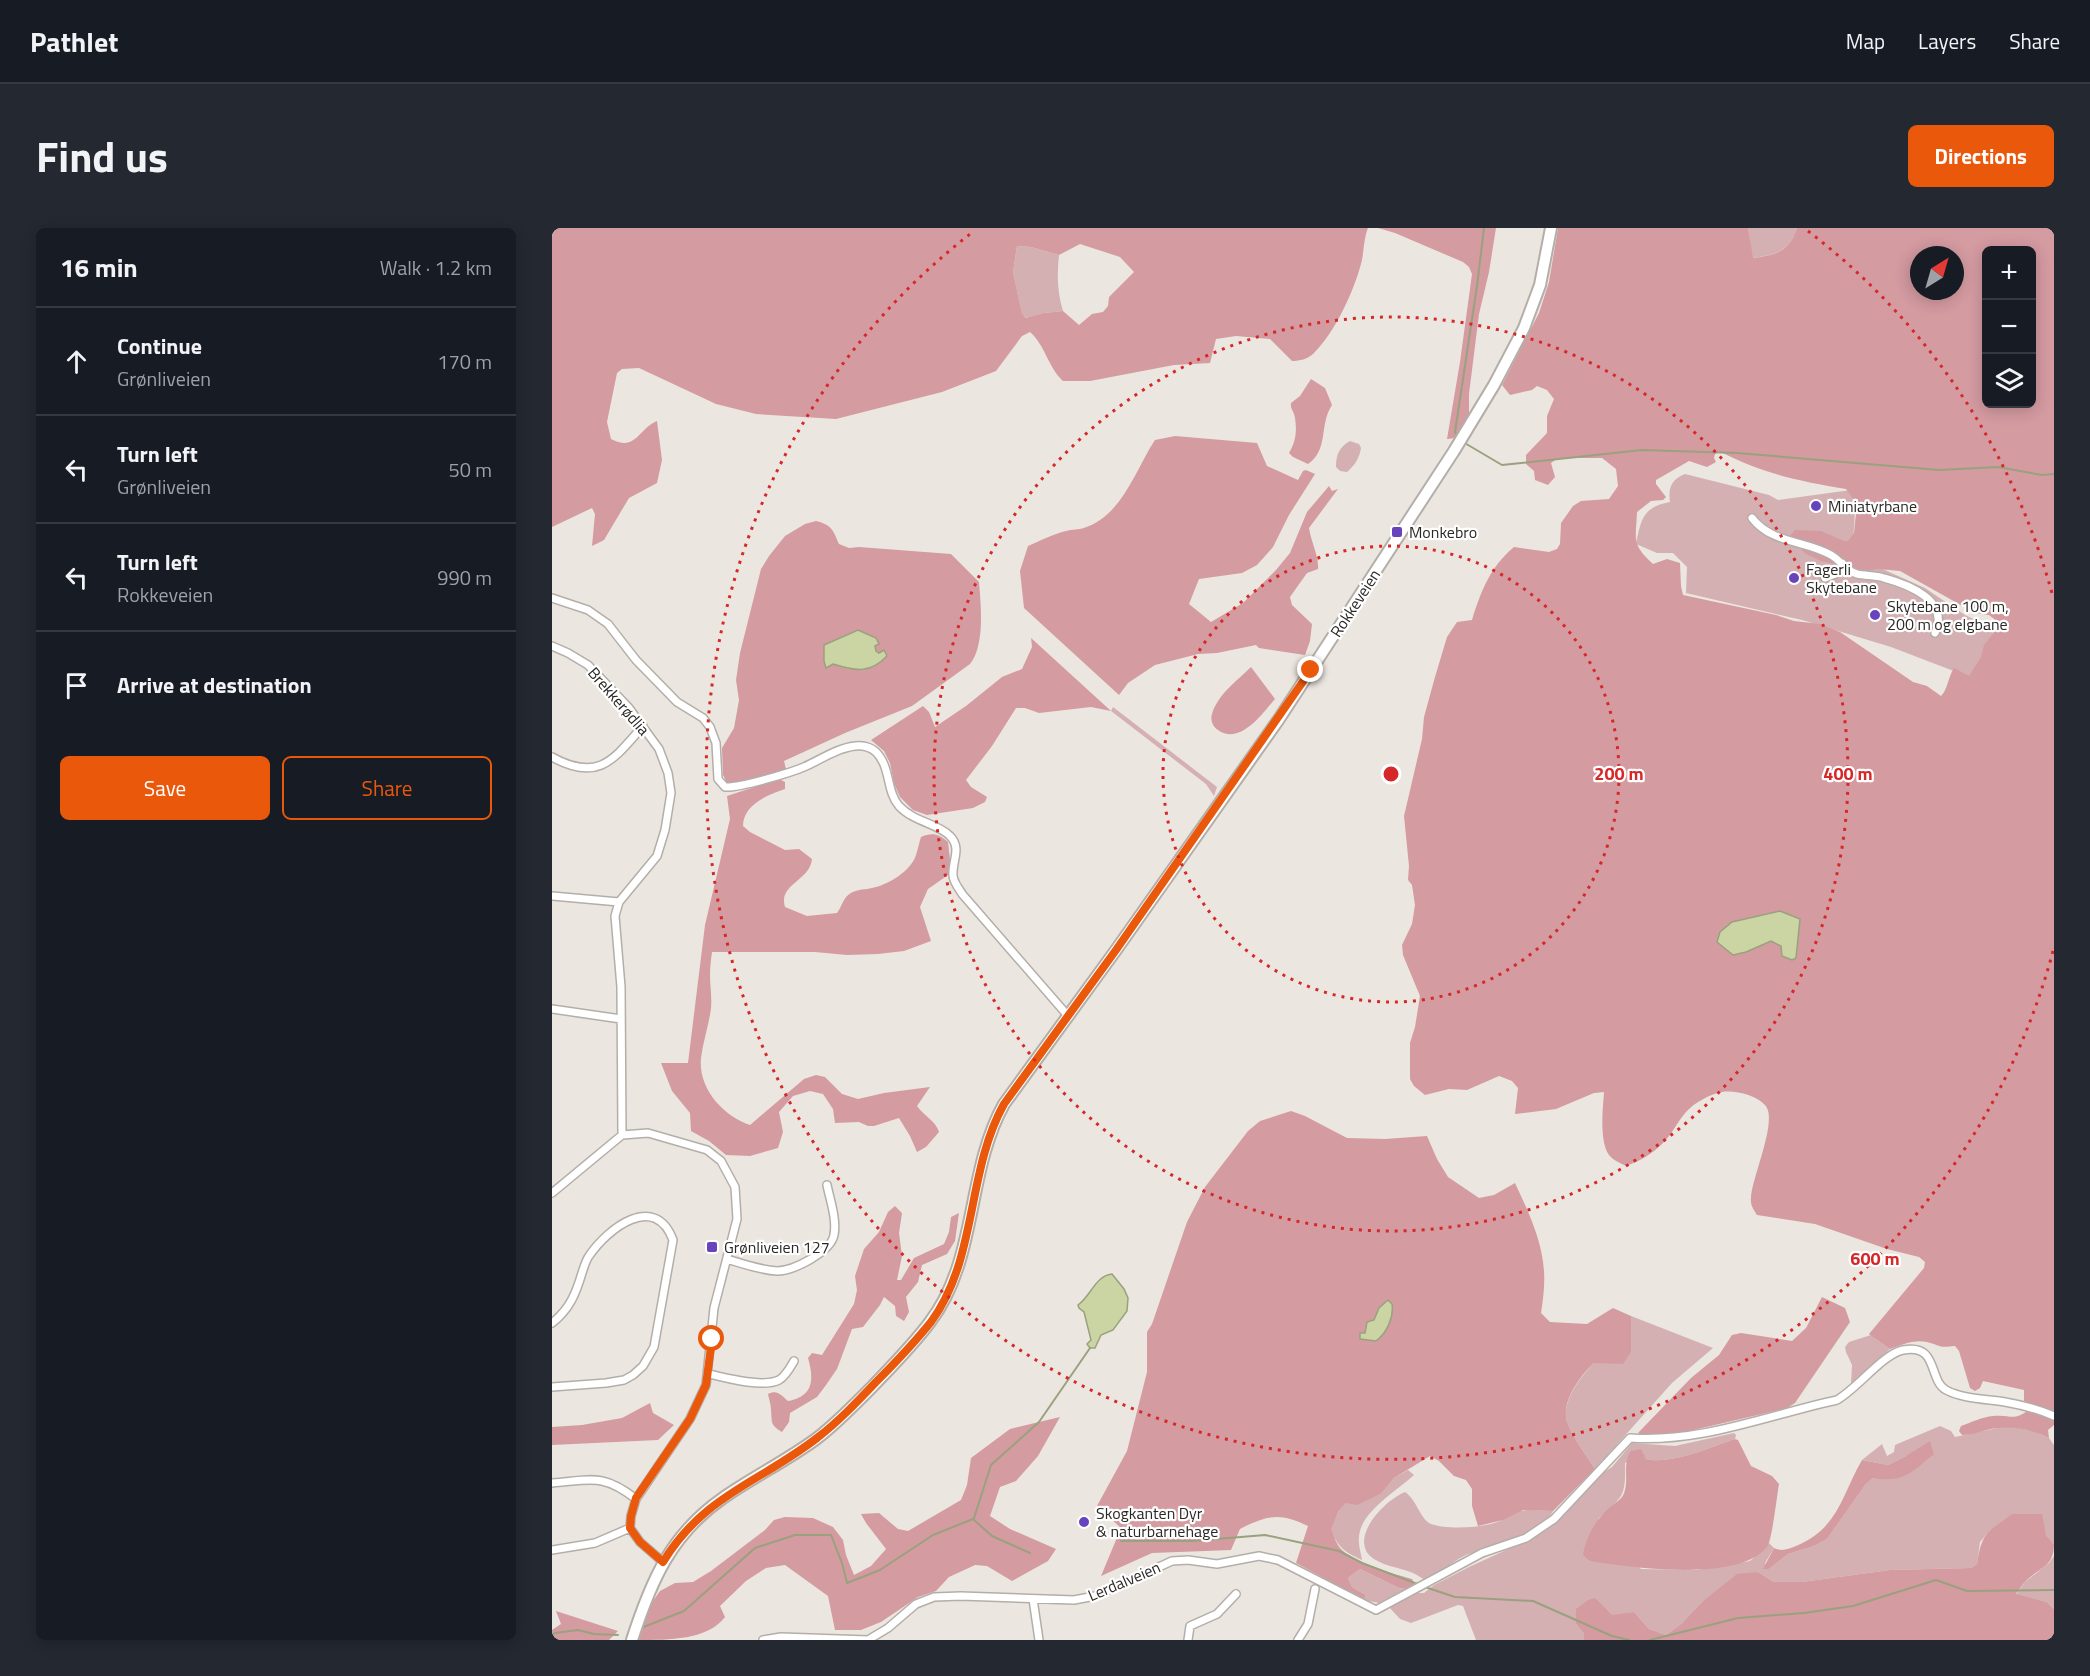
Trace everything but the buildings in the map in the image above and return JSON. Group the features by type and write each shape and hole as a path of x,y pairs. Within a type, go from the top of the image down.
{"main road":[{"name":"Rokkeveien","path":"632,1640 663,1562 675,1543 704,1512 806,1446 831,1427 892,1366 930,1322 947,1295 958,1267 983,1155 990,1132 1004,1104 1069,1017 1279,718 1461,439 1494,385 1528,319 1540,285 1551,228"}],"street":[{"path":"1752,518 1773,535 1822,551 1842,563 1850,571 1892,580 1933,602 1940,618 1935,633"},
{"path":"1825,578 1840,572 1842,563"},
{"path":"552,598 588,610 608,624 636,660 677,702 703,718 710,727 716,743 718,779 725,788 738,787 801,768 853,746 869,747 874,750 884,765 898,805 909,815 950,835 957,846 953,874 963,895 1069,1017"},
{"name":"Brekkerødlia","path":"552,646 588,665 643,726 659,749 668,773 671,793 669,810 657,856 619,902"},
{"path":"552,757 576,767 598,768 620,752 643,726"},
{"path":"552,896 619,902 615,916 620,952 622,1135"},
{"path":"552,1010 621,1019"},
{"path":"552,1193 622,1135 648,1133 707,1150 721,1161 735,1187 737,1219 714,1308 709,1374 706,1385 690,1419 636,1498 631,1516 630,1528 640,1542 663,1562"},
{"path":"727,1259 765,1270 781,1271 818,1255 829,1246 833,1238 834,1227 827,1185"},
{"path":"552,1323 568,1308 573,1299 588,1257 622,1224 637,1216 650,1216 661,1220 669,1228 673,1240 661,1316 654,1347 643,1366 624,1380 552,1387"},
{"name":"Lerdalveien","path":"763,1640 781,1637 868,1640 888,1629 916,1604 934,1597 1088,1599 1172,1561 1188,1560 1217,1564 1259,1556 1278,1560 1376,1610 1482,1553 1526,1538 1541,1529 1568,1504 1630,1438 1666,1439 1698,1436 1837,1400 1850,1393 1891,1355 1904,1350 1917,1350 1928,1357 1932,1362 1937,1380 1945,1390 2041,1410 2054,1416"},
{"path":"709,1374 759,1382 778,1380 794,1361"},
{"path":"552,1483 597,1479 609,1481 636,1498"},
{"path":"552,1550 595,1543 630,1528"},
{"path":"1298,1640 1308,1624 1315,1589"},
{"path":"1188,1640 1190,1626 1217,1614 1236,1594"},
{"path":"1033,1599 1039,1640"}],"shaded area":[{"path":"552,228 1368,228 1359,272 1343,310 1321,345 1311,356 1301,360 1292,361 1270,339 1236,336 1216,339 1210,363 1174,365 1090,381 1063,381 1030,332 1022,336 996,371 942,392 836,419 756,414 716,404 639,368 622,369 617,373 607,422 611,439 626,443 632,441 657,421 662,460 657,483 629,498 604,540 592,546 595,514 592,508 552,527","holes":["1080,244 1120,257 1134,272 1109,297 1108,306 1103,312 1092,314 1079,325 1063,311 1026,318 1022,314 1013,272 1017,246 1031,247 1059,255"]},
{"path":"1378,228 1496,228 1479,314 1469,394 1469,415 1456,438 1447,439 1472,274 1463,262"},
{"path":"1558,228 1748,228 1753,258 1781,251 1790,242 1797,228 2054,228 2054,1413 2024,1401 2024,1390 1983,1381 1980,1388 1975,1391 1970,1388 1959,1351 1955,1346 1943,1347 1917,1341 1890,1349 1869,1334 1924,1268 1925,1262 1919,1257 1887,1249 1815,1224 1757,1215 1752,1205 1752,1189 1769,1123 1765,1105 1756,1098 1727,1092 1702,1099 1686,1112 1657,1148 1626,1166 1612,1158 1606,1149 1602,1124 1604,1092 1594,1093 1556,1109 1515,1114 1518,1088 1512,1081 1499,1076 1467,1090 1449,1089 1425,1095 1414,1086 1410,1079 1410,1043 1420,996 1403,955 1402,945 1412,924 1415,905 1412,885 1408,880 1409,866 1404,816 1422,739 1424,717 1447,637 1457,622 1472,620 1487,580 1514,547 1549,552 1557,549 1560,544 1561,523 1573,506 1581,501 1609,499 1618,486 1616,469 1602,458 1558,458 1551,463 1555,477 1548,485 1535,480 1534,471 1526,464 1526,455 1547,433 1547,416 1554,399 1547,390 1537,386 1532,390 1510,395 1502,385 1539,313 1549,282","holes":["1721,452 1782,476 1846,489 1857,504 1854,533 1848,541 1844,541 1821,531 1795,530 1789,537 1806,554 1821,561 1866,571 1878,569 1900,571 1975,613 1989,615 1998,622 1997,629 1984,645 1981,657 1969,676 1954,668 1941,696 1927,686 1913,682 1840,632 1820,624 1794,621 1683,595 1680,563 1667,559 1653,564 1638,546 1636,541 1637,512 1651,501 1663,500 1666,497 1656,484 1656,480 1689,461 1707,467 1716,462 1715,454"]},
{"path":"1748,228 1797,228 1790,242 1780,251 1752,258"},
{"path":"1017,246 1031,247 1059,255 1058,283 1063,311 1027,318 1022,315 1013,272"},
{"path":"1311,379 1325,388 1332,405 1328,412 1319,452 1308,464 1289,453 1296,432 1291,403 1300,396"},
{"path":"1175,436 1257,443 1267,466 1298,480 1303,471 1315,474 1289,515 1273,547 1257,565 1242,573 1199,579 1189,604 1211,622 1243,603 1276,570 1290,553 1307,512 1329,486 1332,491 1338,489 1309,528 1318,569 1307,573 1290,597 1292,605 1312,624 1310,641 1305,655 1259,648 1256,645 1217,653 1198,654 1155,665 1128,683 1119,695 1024,608 1020,571 1028,546 1061,532 1084,528 1109,513 1127,490 1155,440"},
{"path":"1350,441 1359,444 1361,448 1359,455 1347,472 1340,471 1336,467 1338,455 1343,446"},
{"name":"Skytebane 100 m, 200 m og elgbane","path":"1685,474 1769,495 1778,500 1851,490 1855,511 1853,546 1878,567 1925,588 1965,615 2039,650 2011,693 1891,647 1802,620 1686,593 1687,567 1673,553 1657,553 1636,544 1645,516 1654,507 1670,502 1672,485 1676,479"},
{"path":"816,521 826,524 839,544 849,548 951,554 979,582 981,625 978,647 970,664 912,706 784,761 786,769 735,785 727,783 723,775 722,748 734,728 739,700 736,680 740,653 761,569 785,536 805,524","holes":["875,645 879,653 850,669 833,664"]},
{"path":"858,630 876,638 879,644 875,646 876,651 879,653 884,650 887,656 881,662 868,668 855,669 833,664 826,668 824,645"},
{"path":"1031,638 1111,711 1091,707 1039,713 1025,708 1016,708 992,746 966,780 971,787 987,797 985,802 973,808 927,815 913,810 900,797 884,751 871,740 923,706 929,712 935,727 1002,677 1022,669 1032,647"},
{"path":"1251,667 1275,699 1243,731 1226,734 1215,727 1212,714 1223,694"},
{"path":"1113,707 1217,787 1214,796 1206,784 1111,711"},
{"path":"779,779 785,782 785,789 757,802 747,812 743,826 785,850 799,849 812,859 806,873 786,893 785,907 807,916 837,913 846,897 852,892 885,884 904,872 916,855 921,837 932,834 948,842 950,860 948,875 928,889 920,907 931,941 904,951 847,955 815,952 712,952 711,1008 701,1058 704,1080 708,1090 722,1108 750,1125 804,1079 816,1075 825,1077 842,1094 858,1099 930,1087 917,1106 939,1132 926,1147 917,1152 899,1118 874,1126 859,1122 835,1123 833,1109 823,1094 810,1091 793,1096 779,1112 783,1132 778,1148 750,1156 726,1155 709,1141 691,1131 690,1113 672,1091 661,1063 688,1063 705,925 730,819 727,796"},
{"path":"1780,911 1800,919 1796,958 1792,960 1782,956 1781,946 1771,941 1733,955 1717,942 1720,932 1732,922"},
{"path":"1291,1111 1347,1138 1385,1139 1427,1136 1448,1177 1479,1198 1494,1195 1515,1183 1534,1226 1543,1259 1544,1292 1541,1313 1550,1322 1587,1324 1613,1308 1631,1316 1631,1352 1623,1364 1594,1363 1572,1391 1566,1408 1568,1424 1595,1469 1553,1511 1523,1510 1503,1520 1478,1526 1472,1506 1472,1489 1466,1480 1454,1476 1439,1461 1430,1456 1394,1478 1382,1493 1357,1505 1346,1503 1338,1512 1331,1529 1340,1548 1365,1564 1412,1579 1414,1583 1412,1587 1399,1588 1360,1569 1348,1578 1352,1587 1366,1595 1364,1600 1296,1563 1308,1526 1281,1517 1266,1518 1240,1529 1231,1550 1152,1553 1101,1576 1121,1528 1097,1506 1127,1451 1147,1372 1147,1332 1152,1324 1187,1222 1205,1187 1248,1131 1260,1121"},
{"path":"895,1206 902,1213 899,1233 902,1256 897,1280 901,1280 914,1258 944,1244 949,1232 951,1217 959,1213 955,1241 947,1254 922,1265 918,1282 906,1297 909,1312 904,1321 896,1316 895,1306 884,1297 863,1327 852,1329 837,1369 817,1397 790,1413 789,1422 782,1432 772,1423 768,1394 776,1392 788,1401 797,1399 807,1391 811,1380 808,1358 812,1353 822,1355 854,1304 857,1290 855,1276 864,1249 879,1232 888,1212"},
{"path":"1112,1274 1128,1298 1127,1311 1113,1330 1101,1335 1095,1348 1090,1348 1087,1344 1091,1340 1084,1312 1078,1305 1101,1278"},
{"path":"1822,1297 1845,1308 1850,1322 1795,1403 1787,1408 1668,1436 1638,1433 1691,1378 1719,1355 1732,1335 1741,1333 1792,1341 1806,1328"},
{"path":"1388,1300 1392,1304 1392,1314 1383,1334 1376,1341 1360,1339 1360,1333 1365,1333 1367,1322 1374,1320 1379,1308"},
{"path":"1631,1316 1713,1348 1672,1383 1595,1469 1568,1424 1566,1408 1573,1391 1594,1363 1607,1362 1631,1352"},
{"path":"1871,1335 1890,1349 1851,1384 1852,1365 1845,1347 1849,1342"},
{"path":"650,1403 653,1413 674,1425 658,1440 552,1445 552,1427 582,1425 622,1418"},
{"path":"2029,1410 2054,1419 2054,1425 2048,1430 2049,1438 2028,1430 2014,1428 1991,1429 1966,1435 1962,1435 1959,1431 1961,1426 1981,1419 1993,1416 2015,1417"},
{"path":"1060,1417 1038,1456 1016,1481 1000,1487 990,1516 1010,1529 1056,1549 1048,1561 1012,1581 987,1566 975,1565 949,1577 936,1591 918,1597 881,1622 861,1630 835,1630 828,1596 785,1565 766,1568 746,1581 720,1606 725,1617 718,1625 686,1637 639,1640 650,1605 660,1591 675,1583 693,1582 711,1571 765,1530 774,1520 785,1517 813,1518 833,1527 843,1540 854,1575 871,1566 886,1549 861,1514 879,1513 898,1529 908,1531 961,1500 967,1485 971,1458 1010,1429"},
{"path":"1940,1426 1951,1431 1955,1437 2002,1427 2013,1427 2033,1431 2049,1438 2054,1445 2054,1544 2046,1535 1987,1534 1980,1542 1977,1564 1971,1568 1890,1570 1802,1582 1774,1582 1758,1572 1702,1602 1681,1624 1666,1635 1649,1629 1634,1612 1576,1624 1584,1634 1584,1640 1476,1640 1463,1606 1458,1605 1411,1623 1400,1619 1389,1607 1417,1593 1424,1593 1434,1585 1547,1529 1604,1472 1612,1467 1632,1443 1675,1446 1734,1433 1736,1435 1735,1439 1679,1457 1656,1460 1646,1459 1644,1456 1625,1463 1625,1484 1621,1496 1598,1519 1641,1569 1696,1570 1750,1561 1769,1543 1774,1548 1765,1563 1769,1569 1788,1554 1814,1546 1827,1539 1866,1484 1873,1478 1922,1464 1934,1455 1906,1456 1888,1465 1862,1460 1882,1444 1887,1456 1894,1452 1895,1445"},
{"path":"1738,1440 1751,1466 1772,1476 1779,1484 1769,1543 1753,1558 1734,1565 1686,1570 1614,1565 1592,1561 1584,1556 1587,1541 1595,1524 1625,1492 1627,1462 1631,1451 1641,1449 1646,1459 1667,1460"},
{"path":"1930,1441 1934,1455 1913,1471 1892,1479 1873,1478 1866,1484 1827,1539 1814,1546 1788,1554 1769,1569 1763,1569 1774,1548 1788,1549 1810,1539 1822,1530 1837,1510 1862,1460 1888,1465"},
{"path":"1408,1470 1414,1475 1372,1511 1361,1528 1359,1546 1362,1560 1346,1551 1336,1541 1330,1529 1338,1512 1346,1503 1382,1493 1394,1478"},
{"path":"1405,1492 1427,1522 1438,1526 1484,1525 1500,1521 1520,1511 1553,1511 1547,1520 1527,1534 1466,1555 1425,1580 1413,1573 1373,1559 1365,1547 1364,1537 1374,1518 1389,1502"},
{"path":"2012,1514 2042,1514 2046,1535 2054,1544 2049,1563 2030,1577 2016,1594 2047,1602 2054,1609 2054,1640 1584,1640 1584,1634 1576,1624 1576,1609 1595,1598 1612,1615 1634,1612 1649,1629 1666,1635 1737,1574 1758,1572 1774,1582 1802,1582 1890,1570 1971,1568 1977,1564 1981,1545 1987,1534"},
{"path":"2054,1556 2054,1609 2047,1602 2016,1595 2025,1582 2049,1563"},
{"path":"1360,1569 1405,1589 1379,1603 1364,1600 1366,1595 1352,1587 1348,1578"},
{"path":"556,1611 618,1631 609,1640 552,1640 552,1630 561,1624"}],"waterway":[{"path":"1459,438 1455,432 1484,228"},
{"path":"1463,442 1502,465 1642,450 1737,453 1939,470 1998,467 2042,475 2054,474"},
{"path":"974,1518 991,1465 1039,1422 1090,1348"},
{"path":"641,1628 684,1611 755,1548 795,1535 831,1535 847,1583 880,1570 933,1535 973,1519 992,1536 1030,1553"},
{"path":"1121,1541 1192,1541 1265,1535 1339,1551 1362,1563 1420,1585"},
{"path":"1650,1640 1738,1618 1804,1613 1853,1606 1936,1580 1967,1591 2054,1590"},
{"path":"1425,1587 1455,1597 1533,1601 1612,1636 1629,1640"},
{"path":"552,1635 578,1630 594,1634 618,1635"}],"place":[{"name":"Miniatyrbane","path":"1816,506"},
{"name":"Monkebro","path":"1397,532"},
{"name":"Fagerli Skytebane","path":"1794,578"},
{"name":"Skytebane 100 m, 200 m og elgbane","path":"1875,615"},
{"name":"Grønliveien 127","path":"712,1247"},
{"name":"Skogkanten Dyr & naturbarnehage","path":"1084,1522"}],"route":[{"path":"712,1339 706,1385 690,1419 636,1498 631,1516 630,1528 640,1542 663,1562 681,1535 699,1516 831,1427 892,1366 930,1322 947,1295 958,1267 983,1155 990,1132 1004,1104 1069,1017 1311,670"}]}
